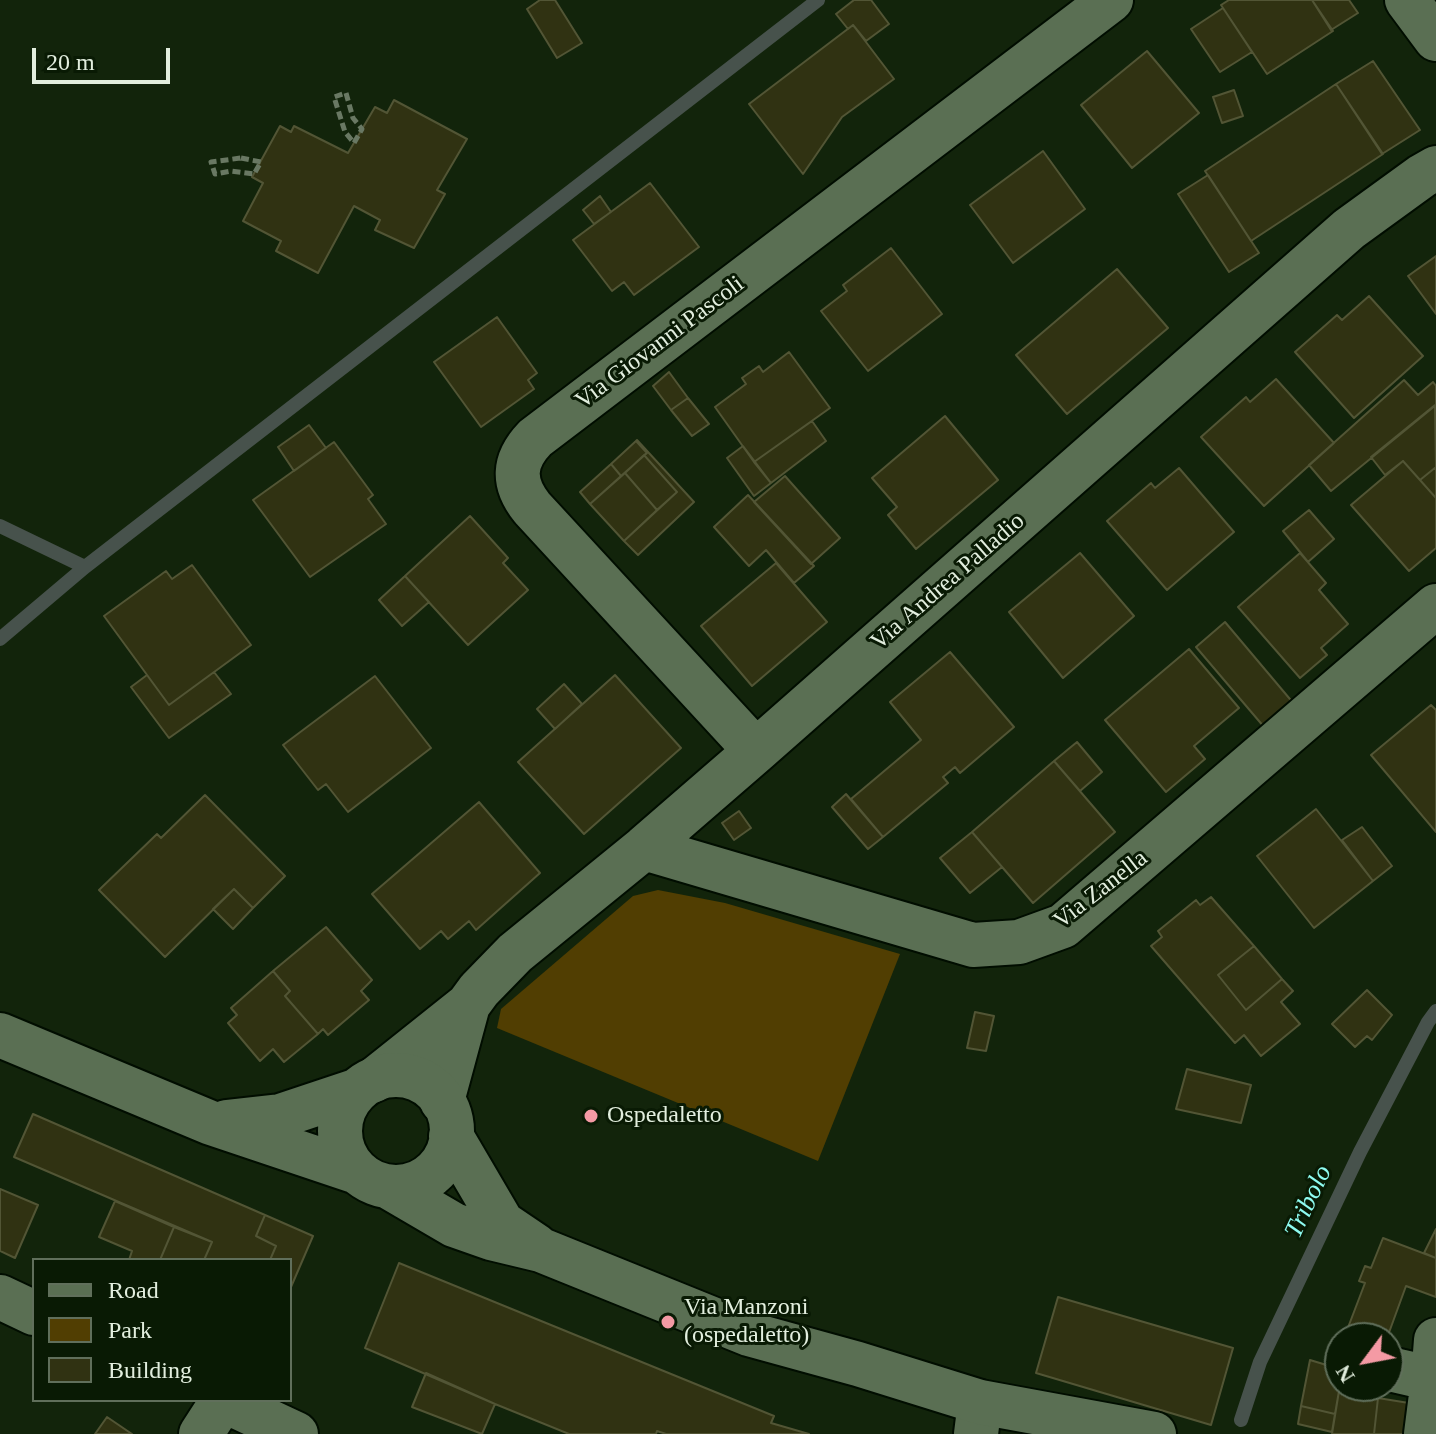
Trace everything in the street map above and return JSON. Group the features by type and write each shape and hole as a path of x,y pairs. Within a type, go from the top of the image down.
{"street":[{"name":"Via Giovanni Pascoli","path":"756,751 524,498 517,474 519,460 535,438 1111,0"},
{"path":"1407,0 1436,39"},
{"name":"Via Andrea Palladio","path":"366,1085 468,1005 515,953 756,751 1349,229 1436,168"},
{"name":"Via Zanella","path":"644,848 973,945 1019,942 1063,926 1436,606"},
{"name":"Via Andrea Palladio","path":"447,1119 468,1005"},
{"path":"0,1035 211,1123 373,1180 408,1186 424,1180 438,1168 447,1153 447,1119"},
{"path":"211,1123 280,1116 394,1075 413,1078 430,1087 502,1223 541,1250"},
{"path":"366,1085 346,1105 340,1123 341,1141 347,1158 373,1180 454,1225 541,1250 749,1334 858,1364 978,1418 1154,1434"},
{"path":"0,1297 32,1312"},
{"path":"1421,1363 1426,1434"},
{"path":"201,1434 222,1402"},
{"path":"227,1402 296,1434"}],"path":[{"path":"346,93 353,118 362,129 354,143 345,132 334,97 346,93"},
{"path":"241,158 261,162 254,174 231,171 215,174 211,162 241,158"}],"green space":[{"path":"658,890 725,903 900,954 818,1161 497,1028 501,1009 633,896"}],"building":[{"path":"540,0 555,0 582,43 557,58 527,9"},
{"path":"854,0 871,0 889,24 866,41 853,25 848,29 836,14"},
{"path":"1229,0 1312,0 1333,31 1267,74 1221,5"},
{"path":"1312,0 1349,0 1358,13 1331,30"},
{"path":"1223,8 1252,52 1220,72 1191,29"},
{"path":"853,25 894,79 842,117 803,174 749,104"},
{"path":"1147,51 1199,113 1132,168 1081,105"},
{"path":"1373,61 1420,130 1382,154 1336,84"},
{"path":"1336,84 1383,154 1251,241 1205,171"},
{"path":"1234,90 1243,116 1222,123 1213,97"},
{"path":"394,100 467,139 437,190 445,194 414,248 375,230 380,220 354,206 318,273 276,251 281,241 243,221 263,183 252,177 280,126 291,132 294,126 348,153 375,107 387,113"},
{"path":"1043,151 1085,209 1013,263 970,205"},
{"path":"1208,175 1259,253 1229,272 1178,194"},
{"path":"650,183 699,247 634,295 624,282 612,291 573,240"},
{"path":"600,196 611,212 594,224 583,210"},
{"path":"891,248 942,314 868,371 821,311 847,291 843,285"},
{"path":"1436,256 1436,314 1408,276"},
{"path":"1117,269 1168,328 1067,414 1016,355"},
{"path":"1369,296 1423,356 1354,418 1295,352 1337,315 1342,320"},
{"path":"497,317 537,373 528,380 534,389 481,427 434,362"},
{"path":"789,352 830,408 754,462 715,407 746,384 742,378 759,366 763,372"},
{"path":"669,372 688,398 671,410 653,386"},
{"path":"1276,379 1334,443 1264,506 1201,437 1246,397 1250,402"},
{"path":"1404,380 1418,395 1433,382 1436,386 1436,405 1331,491 1309,465"},
{"path":"688,398 709,424 692,436 671,410"},
{"path":"1435,405 1436,467 1420,480 1403,461 1385,475 1371,457"},
{"path":"945,416 998,480 916,549 888,515 897,507 872,478"},
{"path":"812,421 826,441 771,483 754,462"},
{"path":"309,425 326,448 294,471 278,447"},
{"path":"637,440 694,502 638,555 624,541 677,492 644,455 647,453"},
{"path":"636,441 647,453 621,476 611,464"},
{"path":"334,442 373,495 368,499 386,524 310,577 253,500"},
{"path":"743,446 771,483 754,496 727,458"},
{"path":"644,455 677,492 657,510 625,473"},
{"path":"1403,461 1436,498 1436,548 1409,571 1351,505"},
{"path":"611,464 621,476 590,504 580,492"},
{"path":"1436,467 1436,498 1420,480"},
{"path":"1179,468 1234,532 1167,590 1107,521 1151,483 1155,488"},
{"path":"625,473 657,510 624,541 590,504"},
{"path":"785,476 840,538 811,564 754,502"},
{"path":"748,495 814,566 794,583 766,550 749,566 714,527"},
{"path":"1309,510 1334,539 1308,562 1283,531"},
{"path":"470,516 508,558 503,563 528,590 468,645 405,576"},
{"path":"1080,553 1134,616 1063,678 1009,612"},
{"path":"1300,553 1326,583 1319,590 1348,624 1321,648 1327,655 1300,678 1238,607"},
{"path":"776,563 827,622 752,686 701,626"},
{"path":"192,565 251,645 169,705 104,616 166,571 172,579"},
{"path":"405,576 429,602 402,626 379,600"},
{"path":"1225,622 1300,711 1270,734 1196,647"},
{"path":"1189,649 1239,708 1194,746 1205,759 1166,792 1105,720"},
{"path":"950,652 1014,727 960,773 955,767 943,777 948,783 883,837 851,799 921,740 890,702"},
{"path":"214,672 231,694 169,738 131,687 147,675 169,705"},
{"path":"615,675 681,748 584,834 518,762"},
{"path":"375,676 431,748 348,812 326,784 318,790 283,745"},
{"path":"564,684 582,704 555,729 537,709"},
{"path":"1431,705 1436,710 1436,832 1371,755"},
{"path":"1077,742 1102,772 1080,791 1054,761"},
{"path":"1054,761 1115,832 1033,903 972,832"},
{"path":"846,794 883,837 868,849 832,807"},
{"path":"205,795 285,876 253,908 234,889 165,957 99,890 157,834 161,838"},
{"path":"479,802 540,873 476,930 469,921 448,939 441,931 420,949 372,894"},
{"path":"1316,809 1373,881 1314,928 1257,856"},
{"path":"739,811 751,828 734,840 722,823"},
{"path":"1362,827 1392,866 1373,881 1342,840"},
{"path":"972,832 1002,867 970,893 940,858"},
{"path":"234,889 253,908 233,929 213,909"},
{"path":"1211,897 1254,946 1218,975 1246,1010 1282,979 1293,991 1281,1002 1300,1024 1261,1056 1244,1035 1235,1043 1151,946 1162,937 1158,931 1196,900 1200,905"},
{"path":"326,927 372,980 361,991 369,1000 328,1035 323,1029 318,1034 285,996 290,991 273,971"},
{"path":"1254,946 1282,979 1246,1010 1218,975"},
{"path":"273,971 290,991 285,996 318,1034 284,1062 273,1049 260,1061 228,1023 237,1015 231,1008"},
{"path":"1367,990 1392,1015 1372,1040 1367,1036 1355,1047 1332,1024"},
{"path":"975,1012 994,1016 986,1051 967,1048"},
{"path":"1187,1069 1251,1085 1241,1123 1176,1109"},
{"path":"33,1114 265,1215 256,1236 276,1246 271,1258 205,1258 212,1242 14,1157"},
{"path":"0,1189 38,1205 15,1258 0,1251"},
{"path":"115,1201 174,1227 161,1258 130,1258 132,1251 99,1237"},
{"path":"265,1215 313,1236 292,1285 292,1258 271,1258 276,1246 256,1236"},
{"path":"174,1227 212,1242 205,1258 161,1258"},
{"path":"1436,1229 1436,1258 1424,1253"},
{"path":"1383,1238 1436,1258 1436,1297 1406,1286 1393,1322 1350,1322 1365,1283 1359,1281 1365,1266 1371,1268"},
{"path":"399,1263 774,1416 771,1423 809,1434 666,1434 657,1431 656,1434 569,1434 495,1404 365,1348"},
{"path":"1058,1297 1233,1348 1211,1425 1036,1373"},
{"path":"1310,1360 1324,1364 1324,1402 1337,1402 1335,1414 1301,1406"},
{"path":"426,1373 495,1404 482,1434 412,1407"},
{"path":"1337,1402 1378,1402 1374,1434 1332,1434"},
{"path":"1378,1402 1415,1404 1410,1434 1374,1434"},
{"path":"1301,1406 1335,1414 1332,1432 1298,1424"},
{"path":"107,1417 132,1434 95,1434"}],"waterway":[{"path":"0,639 85,567 818,0"},
{"path":"0,526 85,567"},
{"name":"Tribolo","path":"1241,1420 1260,1362 1360,1152 1436,1011"}],"place":[{"name":"Ospedaletto","path":"591,1116"},
{"name":"Via Manzoni (ospedaletto)","path":"668,1322"}]}
